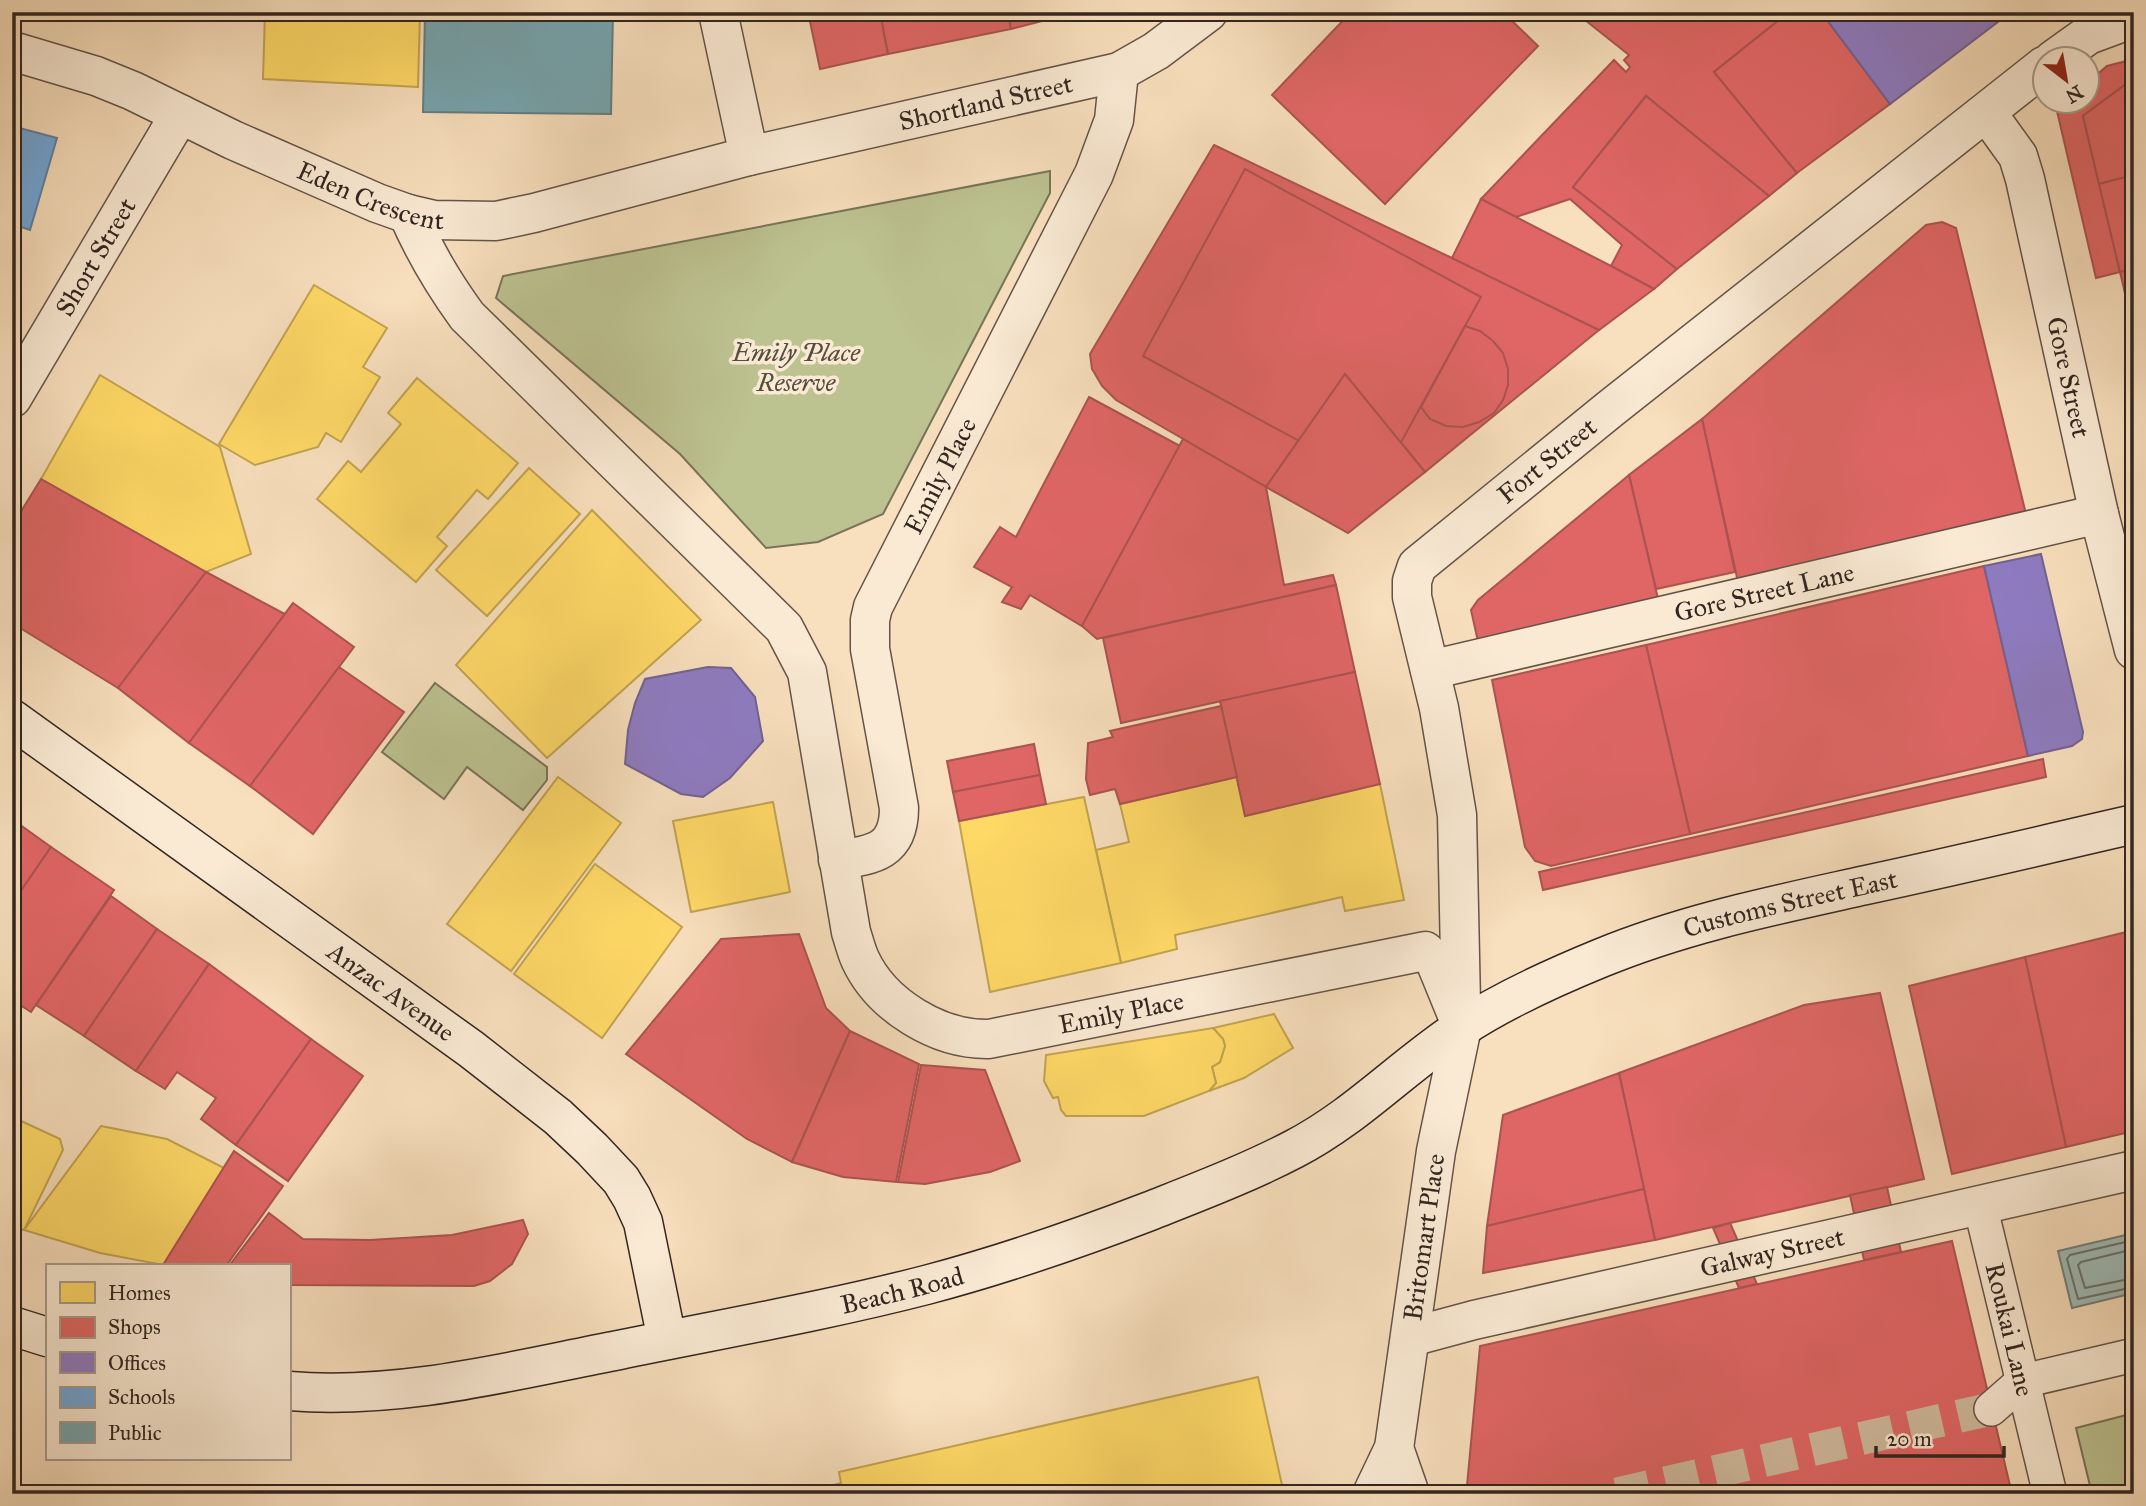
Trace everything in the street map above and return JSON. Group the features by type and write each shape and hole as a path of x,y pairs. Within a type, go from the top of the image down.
{"street":[{"path":"718,12 748,156"},
{"name":"Shortland Street","path":"748,156 1119,72 1188,18"},
{"path":"2073,46 2088,35 2134,18"},
{"name":"Eden Crescent","path":"12,51 134,90 245,146 377,203 434,220 496,221 748,156"},
{"name":"Emily Place","path":"838,860 872,854 885,847 894,837 899,823 899,808 870,649 873,607 1094,174 1114,120 1119,72"},
{"name":"Fort Street","path":"1462,1027 1457,815 1439,708 1412,597 1412,581 1417,566 1610,409 2030,78"},
{"name":"Gore Street","path":"1987,113 2018,156 2029,192 2099,514 2134,650"},
{"name":"Short Street","path":"12,398 180,114"},
{"name":"Emily Place","path":"408,214 422,247 443,284 467,316 784,628 807,671 851,932 859,958 897,1006 937,1028 959,1036 989,1039 1425,951 1435,961 1462,1027"},
{"name":"Gore Street Lane","path":"1430,670 2099,514"},
{"name":"Anzac Avenue","path":"12,719 471,1049 575,1133 621,1180 643,1222 667,1340"},
{"name":"Customs Street East","path":"1462,1027 1598,959 1689,927 2134,824"},
{"name":"Beach Road","path":"290,1391 378,1391 445,1384 837,1306 930,1284 1020,1257 1203,1191 1293,1150 1333,1126 1462,1027"},
{"name":"Britomart Place","path":"1372,1494 1394,1448 1436,1152 1462,1027"},
{"name":"Galway Street","path":"1411,1337 1474,1320 2134,1170"},
{"name":"Roukai Lane","path":"1980,1205 2050,1494"},
{"path":"12,1326 46,1337"},
{"path":"1991,1409 2023,1381 2134,1355"},
{"name":"Britomart Place","path":"1394,1448 1410,1494"}],"green space":[{"name":"Emily Place Reserve","path":"1050,171 1050,193 883,514 818,542 766,548 680,454 496,298 503,276"},
{"path":"435,683 547,767 547,780 523,810 467,767 444,799 382,752"},
{"path":"2134,1413 2134,1494 2092,1494 2076,1428"}],"water":[{"path":"2134,1233 2134,1293 2072,1308 2058,1251"}],"building: Homes":[{"path":"265,12 420,12 418,87 263,79"},
{"path":"314,285 387,328 363,367 380,377 341,442 326,433 318,447 255,465 219,444"},
{"path":"1955,297 2003,488 1907,512 1860,320"},
{"path":"100,375 220,447 251,554 206,572 41,479"},
{"path":"417,378 518,463 488,499 477,490 437,537 447,546 416,582 317,499 348,461 361,472 401,424 388,413"},
{"path":"529,468 580,514 487,616 436,570"},
{"path":"592,510 701,620 547,758 456,665"},
{"path":"558,777 621,823 511,971 447,924"},
{"path":"1237,777 1245,816 1380,784 1404,900 1345,911 1342,897 1175,935 1177,949 1121,963 1096,850 1129,842 1120,804"},
{"path":"1084,797 1121,963 990,992 959,821"},
{"path":"773,802 790,892 691,912 673,821"},
{"path":"595,864 682,927 602,1038 514,974"},
{"path":"1274,1014 1293,1048 1244,1078 1209,1091 1216,1083 1212,1067 1220,1062 1225,1046 1223,1039 1213,1028"},
{"path":"1213,1028 1223,1039 1225,1046 1220,1062 1212,1067 1216,1083 1209,1091 1144,1116 1066,1116 1061,1110 1058,1097 1053,1098 1044,1081 1046,1055"},
{"path":"12,1110 19,1115 19,1120 60,1139 63,1150 24,1230 12,1225"},
{"path":"101,1126 167,1139 224,1168 164,1264 100,1253 24,1230"},
{"path":"1258,1377 1284,1494 827,1494 826,1487 841,1483 839,1472"},
{"path":"755,1490 783,1490 796,1494 744,1494"}],"building: Shops":[{"path":"808,12 880,12 888,54 820,69"},
{"path":"880,12 1008,12 1011,29 888,54"},
{"path":"1008,12 1077,12 1011,29"},
{"path":"1351,12 1503,12 1538,46 1385,204 1272,95"},
{"path":"1575,12 1789,12 1714,72 1797,173 1769,196 1646,96 1573,187 1677,269 1654,289 1611,266 1622,245 1570,199 1516,217 1481,199 1614,60 1626,72 1630,67 1624,60 1629,55"},
{"path":"1789,12 1821,12 1890,104 1797,173 1714,72"},
{"path":"2134,59 2134,78 2100,103 2100,72 2107,66"},
{"path":"2134,78 2134,175 2099,184 2083,116 2100,116 2100,103"},
{"path":"1646,96 1769,196 1677,269 1573,187"},
{"path":"2058,116 2083,116 2120,272 2096,278"},
{"path":"1214,145 1599,330 1425,472 1345,374 1266,487 1116,400 1102,386 1092,369 1090,354"},
{"path":"1245,169 1481,297 1378,484 1143,356"},
{"path":"2134,175 2134,269 2120,272 2099,184"},
{"path":"1481,199 1654,289 1599,330 1452,258"},
{"path":"1942,222 1956,228 2026,514 1738,582 1702,419 1926,225"},
{"path":"2134,269 2134,332 2120,272"},
{"path":"1465,326 1480,331 1503,353 1508,369 1508,385 1503,400 1494,413 1463,427 1446,426 1430,419 1421,407"},
{"path":"1345,374 1425,472 1348,533 1266,487"},
{"path":"1089,397 1180,446 1082,626 1030,595 1021,609 1002,602 1012,587 974,567 1000,527 1016,537"},
{"path":"1702,419 1735,572 1656,589 1629,475"},
{"path":"1183,439 1266,487 1284,585 1333,575 1336,585 1097,639 1082,626"},
{"path":"1629,475 1659,603 1479,646 1471,610 1478,600"},
{"path":"41,479 206,572 118,688 12,623 12,526"},
{"path":"1984,566 2028,756 1690,834 1646,645"},
{"path":"206,572 285,614 189,743 118,688"},
{"path":"1336,585 1355,672 1121,723 1103,638"},
{"path":"293,603 354,647 250,786 189,743"},
{"path":"1646,645 1690,834 1551,866 1535,861 1525,847 1492,680"},
{"path":"339,667 404,712 313,834 250,786"},
{"path":"1355,672 1380,784 1245,816 1220,701"},
{"path":"1221,706 1237,777 1120,804 1115,789 1090,795 1086,779 1088,743 1113,737 1110,731"},
{"path":"1034,744 1040,775 953,792 947,761"},
{"path":"2043,759 2046,777 1543,890 1539,872"},
{"path":"1040,775 1046,804 959,821 953,792"},
{"path":"12,819 51,847 12,904"},
{"path":"51,847 114,890 31,1012 12,1000 12,904"},
{"path":"111,896 157,929 84,1036 36,1005"},
{"path":"157,929 209,964 136,1071 84,1036"},
{"path":"2134,930 2134,1131 2066,1147 2025,957"},
{"path":"799,934 826,1008 850,1031 792,1162 747,1139 626,1054 721,939"},
{"path":"2025,957 2066,1147 1952,1174 1909,986"},
{"path":"209,964 311,1039 236,1145 201,1119 216,1098 177,1072 165,1089 136,1071"},
{"path":"1880,993 1924,1179 1655,1240 1619,1073 1804,1005"},
{"path":"850,1031 919,1064 896,1182 843,1177 792,1162"},
{"path":"311,1039 363,1076 288,1181 236,1145"},
{"path":"921,1065 985,1070 1020,1161 990,1172 925,1184 898,1182"},
{"path":"1619,1073 1644,1189 1487,1226 1503,1115"},
{"path":"234,1151 283,1186 227,1264 164,1264"},
{"path":"1887,1187 1901,1252 1864,1260 1850,1195"},
{"path":"1644,1189 1655,1240 1483,1273 1487,1226"},
{"path":"269,1213 303,1239 370,1240 452,1235 523,1220 528,1234 512,1264 490,1281 474,1286 290,1285 290,1264 231,1264"},
{"path":"1730,1223 1757,1284 1739,1288 1713,1228"},
{"path":"1952,1241 2012,1494 1469,1494 1467,1486 1480,1346"}],"building: Offices":[{"path":"1821,12 2011,12 1890,104"},
{"path":"2041,554 2083,732 2082,739 2072,746 2028,756 1984,566"},
{"path":"708,667 731,668 755,697 763,741 730,778 703,797 681,794 625,764 628,730 645,679"}],"building: Schools":[{"path":"12,126 57,138 30,230 15,225 12,234"}],"building: Public":[{"path":"425,12 613,12 611,114 423,112"}],"tunnel":[{"path":"1617,1494 1991,1409"}]}
